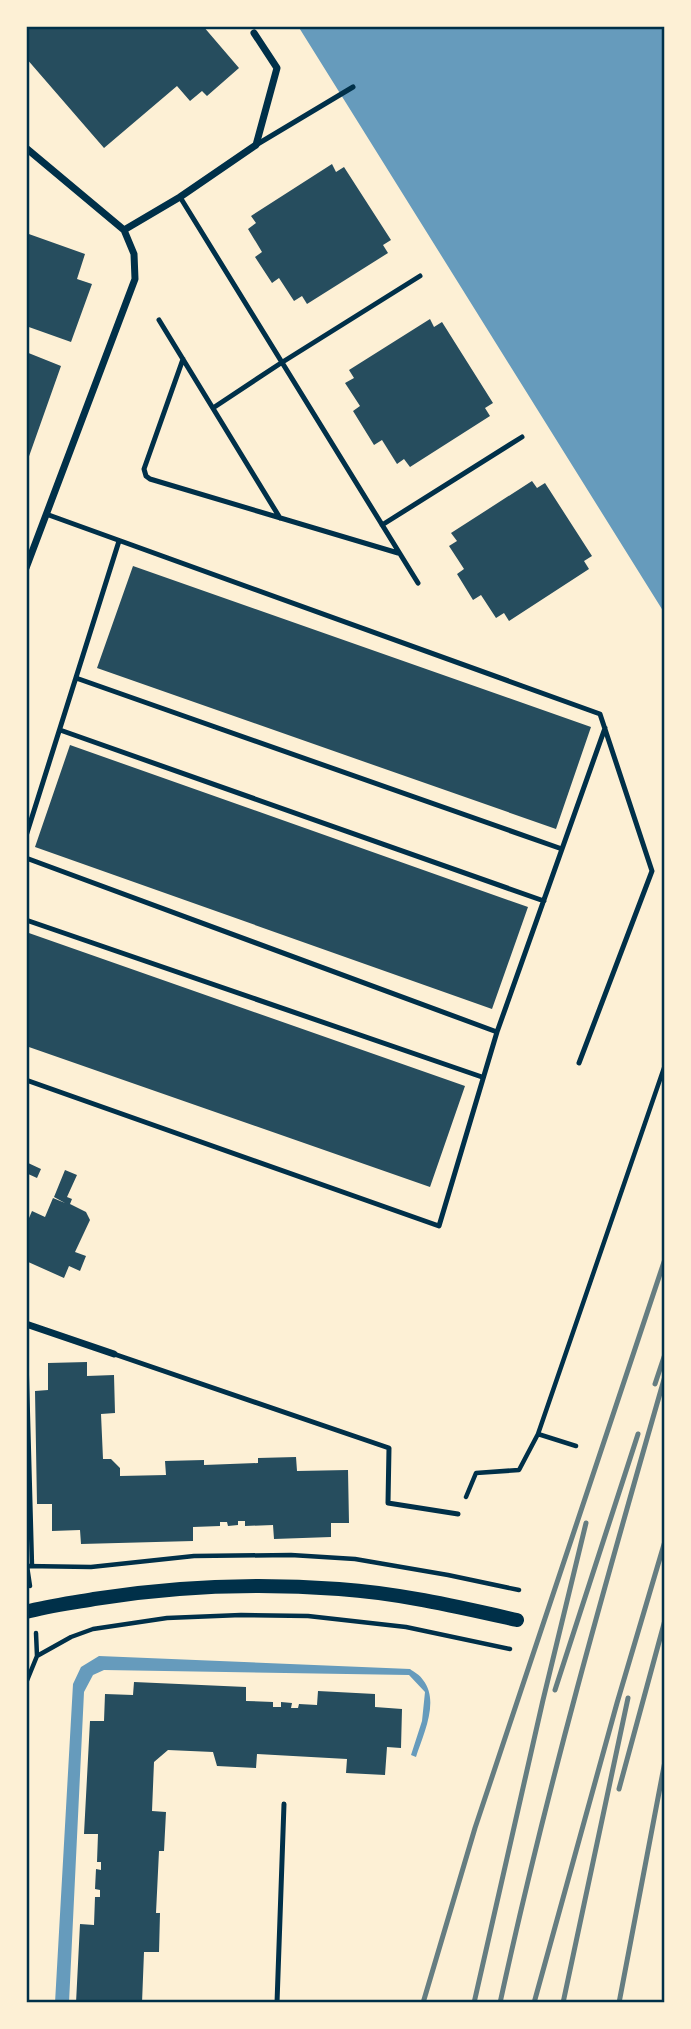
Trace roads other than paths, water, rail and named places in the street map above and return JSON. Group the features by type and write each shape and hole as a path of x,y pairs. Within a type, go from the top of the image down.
{"main road":[{"path":"26,1612 128,1594 206,1586 284,1586 397,1596 517,1620"}],"street":[{"path":"124,230 180,197 256,145 277,68 254,33"},
{"path":"26,148 124,230 134,254 135,279 26,568"},
{"path":"26,1324 114,1354"}],"lane":[{"path":"256,145 353,87"},
{"path":"180,197 418,583"},
{"path":"213,408 420,276"},
{"path":"159,320 280,517"},
{"path":"183,359 144,469 150,479 398,553"},
{"path":"382,525 522,437"},
{"path":"46,514 600,714 652,871 579,1063"},
{"path":"26,836 119,541"},
{"path":"76,678 562,849"},
{"path":"26,1080 439,1226 482,1077 605,727"},
{"path":"60,730 544,901"},
{"path":"26,858 497,1032"},
{"path":"26,920 482,1077"},
{"path":"114,1354 388,1448 388,1503 458,1514"},
{"path":"277,2003 284,1804"}],"water":[{"path":"298,26 665,26 665,614"},
{"path":"99,1656 410,1669 428,1688 430,1708 416,1757 411,1755 422,1721 425,1692 409,1675 104,1670 93,1675 84,1692 69,2003 55,2003 73,1684 81,1667"}],"railway":[{"path":"423,2003 475,1828 665,1259"},
{"path":"655,1384 665,1354"},
{"path":"500,2003 557,1766 665,1376"},
{"path":"555,1690 638,1434"},
{"path":"474,2003 586,1523"},
{"path":"534,2003 665,1541"},
{"path":"619,1789 665,1620"},
{"path":"563,2003 628,1698"},
{"path":"619,2003 665,1761"}]}
